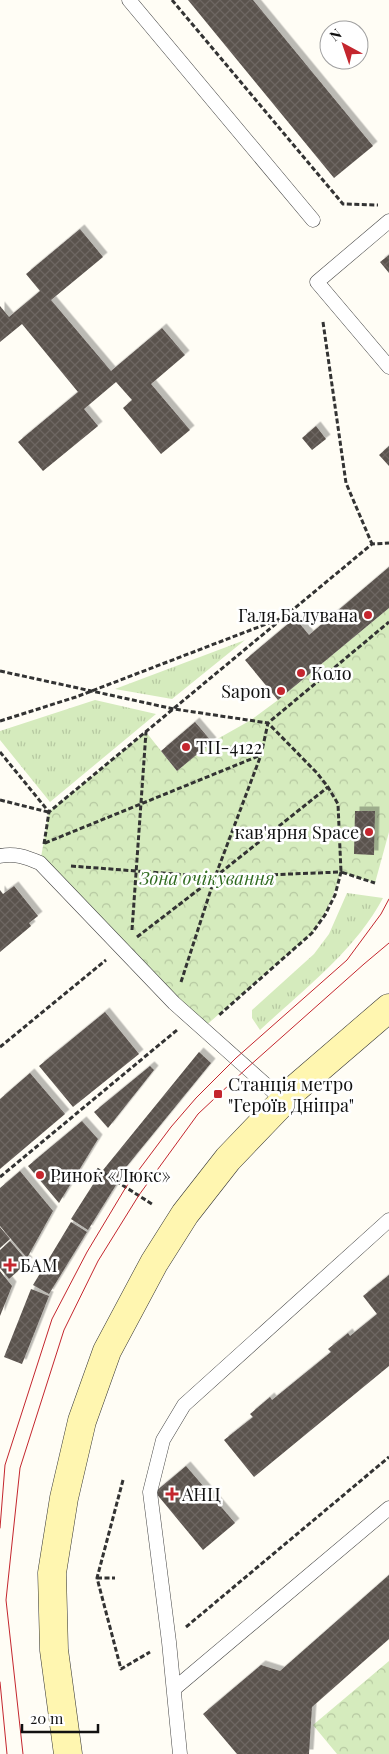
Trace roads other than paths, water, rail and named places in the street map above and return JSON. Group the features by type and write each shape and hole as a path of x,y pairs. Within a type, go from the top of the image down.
{"main road":[{"path":"68,1754 54,1650 52,1574 64,1498 82,1421 107,1351 164,1247 185,1214 228,1160 284,1101 389,1008"}],"lane":[{"path":"130,0 313,220"},
{"path":"389,222 317,282 389,367"},
{"path":"0,856 8,854 25,856 40,863 126,944 174,1003 284,1101"},
{"path":"180,1754 169,1642 150,1492 164,1440 184,1404 389,1220"},
{"path":"174,1689 389,1508"}],"tram line":[{"path":"0,1528 5,1465 52,1319 87,1252 126,1187 171,1127 196,1098 236,1058 347,960 381,914 389,899"},
{"path":"23,1754 6,1600 20,1468 64,1330 98,1261 139,1195 198,1114 247,1068 389,943"},
{"path":"0,1682 7,1754"}],"place":[{"name":"Галя Балувана","path":"368,615"},
{"name":"Коло","path":"301,673"},
{"name":"Sapon","path":"281,691"},
{"name":"ТП-4122","path":"186,747"},
{"name":"кав'ярня Space","path":"369,832"},
{"name":"Станція метро \"Героїв Дніпра\"","path":"218,1094"},
{"name":"Ринок «Люкс»","path":"40,1175"},
{"name":"БАМ","path":"10,1265"},
{"name":"АНЦ","path":"172,1494"}],"park label":[{"name":"Зона очікування","path":"207,878"}]}
